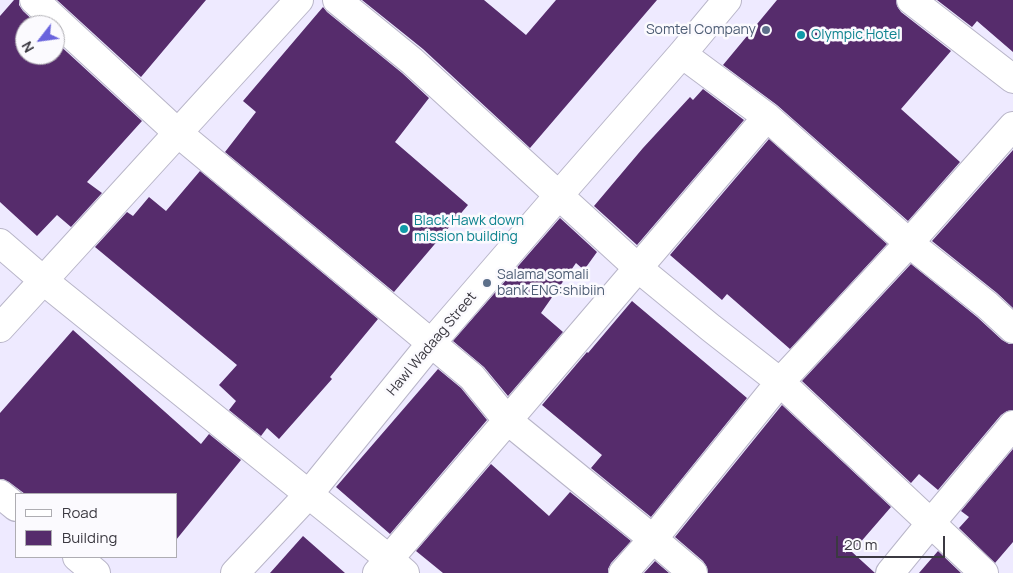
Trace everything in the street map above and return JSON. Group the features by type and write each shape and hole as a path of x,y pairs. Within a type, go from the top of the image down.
{"street":[{"path":"34,0 178,133 472,377 507,420 693,573"},
{"path":"0,328 299,0"},
{"path":"337,0 412,61 638,268 780,382 984,573"},
{"name":"Hawl Wadaag Street","path":"235,573 308,495 432,342 727,0"},
{"path":"911,0 1013,79"},
{"path":"682,54 767,117 909,243 987,305 1013,329"},
{"path":"0,243 44,281 308,495 390,568 414,532 507,420 767,117"},
{"path":"623,573 653,539 780,382 909,243 1013,126"},
{"path":"890,573 1013,424"},
{"path":"0,494 15,506"},
{"path":"78,558 96,573"}],"building":[{"path":"14,0 19,0 19,5 27,15 15,15 15,65 65,65 65,50 142,121 87,182 102,193 71,227 57,215 37,236 0,202 0,16"},
{"path":"57,0 206,0 141,77"},
{"path":"362,0 484,0 526,35 556,0 657,0 530,148 423,49"},
{"path":"777,0 896,0 901,12 951,51 901,109 960,162 908,221 777,105 723,65"},
{"path":"937,0 1013,0 1013,52 977,21 972,27"},
{"path":"323,7 429,98 395,142 468,205 394,292 225,152 256,112 243,101"},
{"path":"703,89 744,120 637,245 594,206 643,148 690,97 693,100"},
{"path":"769,139 887,244 790,349 727,294 722,300 670,255"},
{"path":"1013,150 1013,308 932,241"},
{"path":"200,171 378,319 330,377 332,379 279,439 267,428 261,436 229,410 236,401 219,385 237,365 95,247 127,212 133,216 149,197 166,211"},
{"path":"560,218 597,252 584,270 576,263 541,313 563,332 508,396 484,367 453,341"},
{"path":"911,264 977,317 1002,340 1013,344 1013,410 1001,415 938,490 919,474 911,483 802,381"},
{"path":"632,301 747,398 651,517 591,468 602,455 542,405"},
{"path":"73,330 201,444 209,434 241,460 178,538 178,493 24,493 9,482 0,479 0,413"},
{"path":"438,369 461,388 487,420 390,534 336,487"},
{"path":"782,405 891,507 852,552 875,573 708,573 703,561 675,537"},
{"path":"1013,449 1013,542 995,563 959,528 969,517 961,511"},
{"path":"491,464 549,516 570,492 631,541 611,563 608,573 443,573 416,551"},
{"path":"303,536 345,573 270,573"},
{"path":"938,551 961,573 919,573"},
{"path":"655,561 669,573 644,573"}],"place":[{"name":"Somtel Company","path":"766,30"},
{"name":"Olympic Hotel","path":"801,35"},
{"name":"Black Hawk down mission building","path":"404,229"},
{"name":"Salama somali bank ENG:shibiin","path":"487,283"}]}
